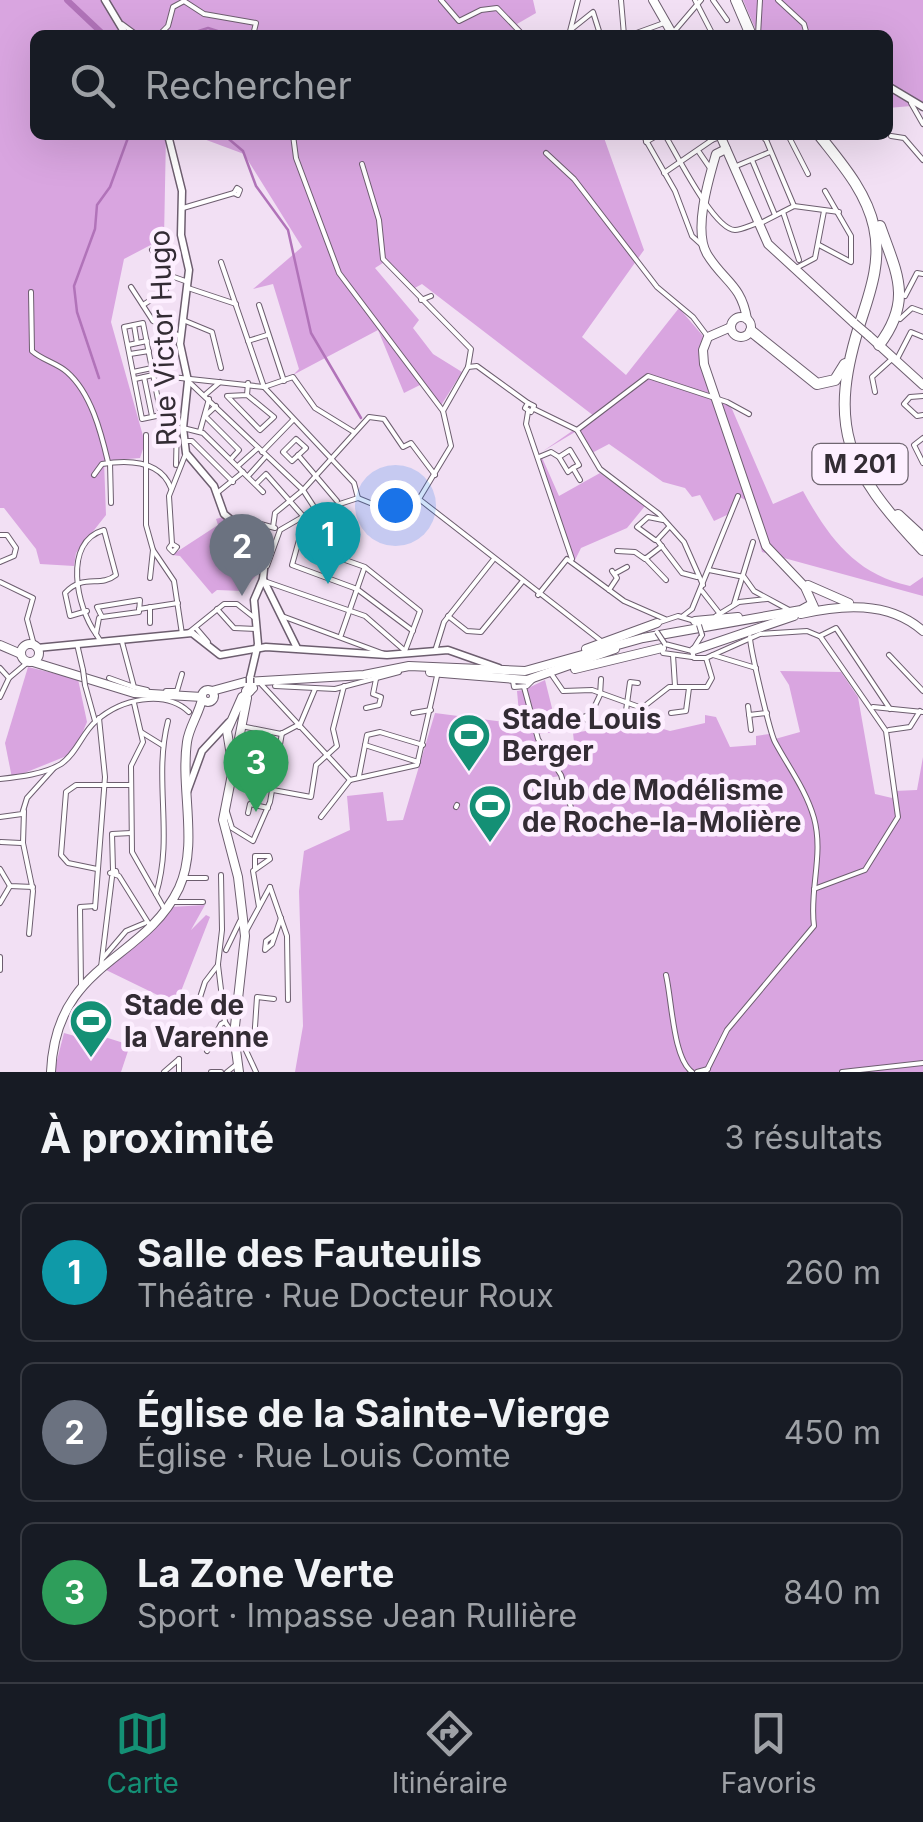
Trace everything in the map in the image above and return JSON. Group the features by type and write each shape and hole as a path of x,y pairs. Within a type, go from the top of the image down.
{"highway":[{"path":"738,0 752,30"},
{"name":"M 201","path":"824,140 863,195 876,238 874,279 844,389 844,432 856,467 886,507"},
{"name":"M 201","path":"825,140 870,202 879,240 878,271 851,364 847,414 860,465 886,507"},
{"path":"870,202 900,289 898,316 879,346"},
{"path":"746,319 816,384 834,380 852,349"},
{"path":"886,507 923,544"},
{"path":"886,507 923,559"}],"main road":[{"path":"653,0 671,30"},
{"path":"718,140 726,149 774,252 923,384"},
{"path":"726,149 716,154 711,169 704,246 741,293 746,319 742,337 732,330"},
{"path":"746,319 732,330 708,337 703,356 766,546 815,601 831,603"},
{"path":"693,654 793,614 815,601 887,611 923,628"},
{"path":"699,621 793,614"},
{"path":"537,678 537,672 623,647 793,614"},
{"path":"557,666 631,641 793,614"},
{"path":"337,677 409,666 512,681 537,678 602,641 659,622"},
{"path":"0,645 31,653 119,690 206,698 236,684 398,672 480,676 664,646"},
{"path":"233,768 228,722 251,688"},
{"path":"238,1068 234,1036 245,933 223,820 251,688"},
{"path":"50,1070 68,1006 81,986 167,906 182,878 187,742 206,698"}],"street":[{"path":"105,0 123,30"},
{"path":"441,0 459,21 497,8 518,30"},
{"path":"573,28 578,0"},
{"path":"622,0 627,30"},
{"path":"713,0 726,20"},
{"path":"755,30 760,0"},
{"path":"778,0 806,30"},
{"path":"164,30 174,7 184,1 204,14 256,23 254,30"},
{"path":"676,30 698,1 711,30"},
{"path":"573,28 593,12 599,30"},
{"path":"118,22 130,30"},
{"path":"643,30 666,22"},
{"path":"893,89 923,107"},
{"path":"912,99 912,110 923,124"},
{"path":"893,136 904,138 923,160"},
{"name":"Rue Victor Hugo","path":"169,140 183,204 181,236 188,285 181,337 188,381 186,453 217,493 224,514 260,545 264,566"},
{"path":"242,526 257,523 276,529 316,510 358,498 386,510 418,500 451,446 442,411 339,273 296,158 294,140"},
{"path":"651,140 646,142 676,191 696,244 704,246"},
{"path":"666,140 706,205 730,230 758,224 794,206 839,212"},
{"path":"664,174 714,140"},
{"path":"766,140 794,206"},
{"path":"791,140 808,174"},
{"path":"546,152 574,179 656,288 694,317 708,337"},
{"path":"699,152 711,169"},
{"path":"734,167 770,152"},
{"path":"752,160 775,215"},
{"path":"362,164 379,220 383,258 470,349 468,366 442,411"},
{"path":"819,245 830,247 850,263 851,236 825,191"},
{"path":"183,204 234,192"},
{"path":"783,212 797,269 815,258 824,210"},
{"path":"152,250 171,276 236,304"},
{"path":"221,262 264,387 332,456 354,483 358,498"},
{"path":"905,296 917,273 923,274"},
{"path":"131,287 159,328 181,337"},
{"path":"142,305 166,290"},
{"path":"31,292 32,351 66,371 98,422 109,462 111,503"},
{"path":"422,300 431,296"},
{"path":"258,304 284,381"},
{"path":"900,319 912,308 923,312"},
{"path":"183,320 212,332 222,368"},
{"path":"143,323 161,415 142,419 124,327 134,325 143,323"},
{"path":"134,325 137,343"},
{"path":"875,392 872,377 895,360 911,332 923,337"},
{"path":"248,342 269,334"},
{"path":"128,345 147,341"},
{"path":"130,354 149,351"},
{"path":"139,352 142,370"},
{"path":"468,366 477,366 528,402 531,410 526,424 572,560"},
{"path":"133,372 152,368"},
{"path":"135,379 154,375 264,387 292,377 315,408 354,432"},
{"path":"577,430 648,376 748,414"},
{"path":"144,377 152,417"},
{"path":"188,381 302,490 316,510"},
{"path":"200,430 207,396 220,382"},
{"path":"247,395 248,384"},
{"path":"247,395 274,417 260,430 227,396 247,395"},
{"path":"923,406 920,398 910,397 904,408 917,416 923,415"},
{"path":"205,416 216,406"},
{"path":"531,410 577,430 600,469 664,520 684,542 702,589 720,614"},
{"path":"205,416 240,450 230,460"},
{"path":"298,650 264,580 264,566 272,558 276,529 272,516 302,490 369,418 378,416 402,448 410,443 435,475"},
{"path":"217,493 233,482 294,418"},
{"path":"176,464 177,424 200,430 263,492"},
{"path":"146,434 150,470"},
{"path":"922,463 914,445 923,438"},
{"path":"296,439 306,448 298,454 292,462 282,452 296,439"},
{"path":"184,441 192,441 233,482"},
{"path":"539,457 551,452 568,472 579,465 570,450 559,457"},
{"path":"243,472 262,452"},
{"path":"172,544 171,488 186,453"},
{"path":"298,454 338,503"},
{"path":"94,475 98,466 109,462 137,460 164,476 171,488"},
{"path":"573,468 580,480"},
{"path":"150,470 144,474 144,505 153,550 150,578"},
{"path":"256,484 266,474 304,516 292,565 357,588 413,630"},
{"path":"659,622 683,616 693,606 738,496"},
{"path":"418,500 602,641"},
{"path":"664,520 648,517 638,527 648,538 657,540 682,573 699,578"},
{"path":"657,540 669,526"},
{"path":"87,610 70,616 66,591 80,582 109,580 116,575 104,530 81,546 76,556 80,582 87,610 99,638"},
{"path":"0,535 7,535 16,548 14,556 0,562"},
{"path":"734,604 754,542"},
{"path":"300,544 365,567 420,611 405,653"},
{"path":"646,558 662,546"},
{"path":"153,550 172,576 185,634 220,655 256,649 387,655 455,650 476,660 524,670"},
{"path":"617,552 646,558 666,580"},
{"path":"538,595 566,558 572,560 608,590 659,622 664,646 674,655 693,654"},
{"path":"435,652 448,616 493,560"},
{"path":"340,635 365,567"},
{"path":"608,590 614,572 627,567"},
{"path":"709,570 744,577 750,587 793,614"},
{"path":"264,580 365,616 405,653"},
{"path":"251,688 257,628 254,600 264,580"},
{"path":"0,582 33,598 28,619 31,653"},
{"path":"448,616 467,631 481,632 522,582"},
{"path":"683,616 699,621 734,604 771,598"},
{"path":"99,638 100,605 140,600 139,609"},
{"path":"100,616 178,603"},
{"path":"0,697 9,678 31,653 99,638 122,642 185,634 217,608 237,604 256,618"},
{"path":"693,606 702,636 693,654"},
{"path":"150,608 150,623"},
{"path":"217,608 234,628 257,628"},
{"path":"282,616 387,655"},
{"path":"196,628 212,650"},
{"path":"820,636 836,628 890,709"},
{"path":"584,630 588,642 584,650"},
{"path":"664,646 706,658 750,637 807,631 820,636 872,707 886,731 898,819 864,870 814,889"},
{"path":"666,975 676,1019 677,1053 694,1072 707,1071 727,1030 814,926 818,869 814,820 794,771 774,739 750,637"},
{"path":"122,642 134,687"},
{"path":"78,644 85,685 97,720 104,785 95,906 80,907 81,986"},
{"path":"674,655 675,687"},
{"path":"713,655 756,668"},
{"path":"888,655 923,692"},
{"path":"557,666 563,691 600,692 626,706 650,706 662,690 710,683 706,658"},
{"path":"840,668 854,659"},
{"path":"476,660 483,667 480,676"},
{"path":"0,668 9,678"},
{"path":"251,688 344,686 398,672"},
{"path":"418,762 437,673"},
{"path":"109,678 134,687 177,691 182,674"},
{"path":"366,708 380,706 381,697 373,694 376,678"},
{"path":"512,681 514,686 524,687 537,678"},
{"path":"591,714 601,679"},
{"path":"625,718 630,682 638,683"},
{"path":"273,790 311,797 316,765 337,746 333,729 344,686"},
{"path":"524,687 538,739 561,775 578,827"},
{"path":"251,688 298,726 350,780"},
{"path":"241,726 282,733 298,726 315,688"},
{"path":"671,712 686,712 689,688"},
{"path":"29,934 33,887 23,843 27,798 72,754 97,720 137,701 171,698 189,712"},
{"path":"137,701 142,749 131,766 134,860 155,895 167,906 204,902"},
{"path":"748,706 751,730"},
{"path":"872,707 922,712"},
{"path":"414,713 431,710"},
{"path":"886,731 910,726 922,712"},
{"path":"749,715 768,713"},
{"path":"155,895 166,839 162,745 168,721"},
{"path":"187,792 202,752 228,722"},
{"path":"141,732 162,745"},
{"path":"359,778 366,735 374,732 422,745"},
{"path":"225,805 232,828 252,841 273,790 282,733"},
{"path":"364,745 418,762"},
{"path":"321,817 350,780 418,762"},
{"path":"0,779 56,767"},
{"path":"131,784 69,789 60,838 64,860 113,873 147,923"},
{"path":"248,813 250,801 268,808"},
{"path":"0,817 14,817 24,811"},
{"path":"101,964 113,873 112,834 132,834"},
{"path":"1,842 23,843"},
{"path":"0,868 10,886"},
{"path":"256,868 259,907"},
{"path":"221,875 218,964 225,1022 243,1044 256,1072"},
{"path":"182,878 206,878"},
{"path":"10,886 33,887"},
{"path":"0,903 10,886"},
{"path":"245,933 270,888 286,936 288,1000"},
{"path":"226,950 244,917"},
{"path":"274,935 281,918"},
{"path":"0,957 0,970"},
{"path":"196,1013 205,982 218,964"},
{"path":"243,1044 251,1044 256,1037 258,997 274,999"},
{"path":"208,1051 214,1032 225,1022"},
{"path":"164,1072 178,1059 180,1072"},
{"path":"842,1072 923,1063"},
{"path":"211,1072 217,1068 224,1072 238,1068"}],"shaded area":[{"path":"0,0 533,0 536,13 517,24 522,30 30,30 30,140 166,140 164,238 124,259 111,322 145,443 140,458 104,461 106,515 76,553 74,566 40,564 36,549 4,508 0,508"},
{"path":"743,0 923,0 923,105 893,108 893,30 756,30"},
{"path":"206,140 605,140 644,250 582,337 626,375 679,308 703,336 699,355 708,384 732,409 773,504 803,491 846,552 874,573 891,580 910,586 923,577 923,596 762,552 749,502 736,495 729,514 714,521 700,495 692,497 685,488 663,482 609,444 590,454 575,432 543,451 594,416 422,284 413,289 386,261 375,268 419,320 413,328 433,354 462,372 440,407 422,384 404,393 378,330 293,375 299,369 273,284 253,289 302,247 244,154"},
{"path":"540,453 559,496 600,473 645,506 627,528 581,548 575,560 536,456"},
{"path":"223,517 228,521 223,529 241,544 234,559 237,565 251,567 262,555 260,571 242,591 217,590 212,594 180,556 172,555 218,525 216,519"},
{"path":"28,667 78,679 87,722 74,753 12,778 5,743"},
{"path":"780,671 841,672 858,697 875,794 892,798 894,791 917,790 923,757 923,1072 295,1072 303,1026 299,891 304,851 350,830 347,796 383,792 387,821 403,820 435,713 520,724 517,691 523,690 537,746 560,776 530,781 566,784 544,746 574,742 573,733 611,727 628,731 640,722 670,731 705,723 705,715 716,717 730,747 756,745 756,736 769,734 775,739 800,732 789,685"},
{"path":"545,680 558,732 538,734 526,689"},
{"path":"205,905 191,930 206,915 210,917 176,1004 104,969 171,907"},
{"name":"Stade de la Varenne","path":"64,1033 82,1038 92,1033 130,1045 121,1072 54,1072"}],"waterway":[{"path":"67,0 99,30"},
{"path":"202,30 214,30"},
{"path":"99,378 77,312 74,286 95,229 97,205 110,187 127,140"},
{"path":"230,140 243,151 256,186 288,230 311,333 361,418"}],"place":[{"name":"Salle des Fauteuils","path":"328,584"},
{"name":"Église de la Sainte-Vierge","path":"242,596"},
{"name":"Stade Louis Berger","path":"469,773"},
{"name":"La Zone Verte","path":"256,812"},
{"name":"Club de Modélisme de Roche-la-Molière","path":"490,844"},
{"name":"Stade de la Varenne","path":"91,1059"}]}
